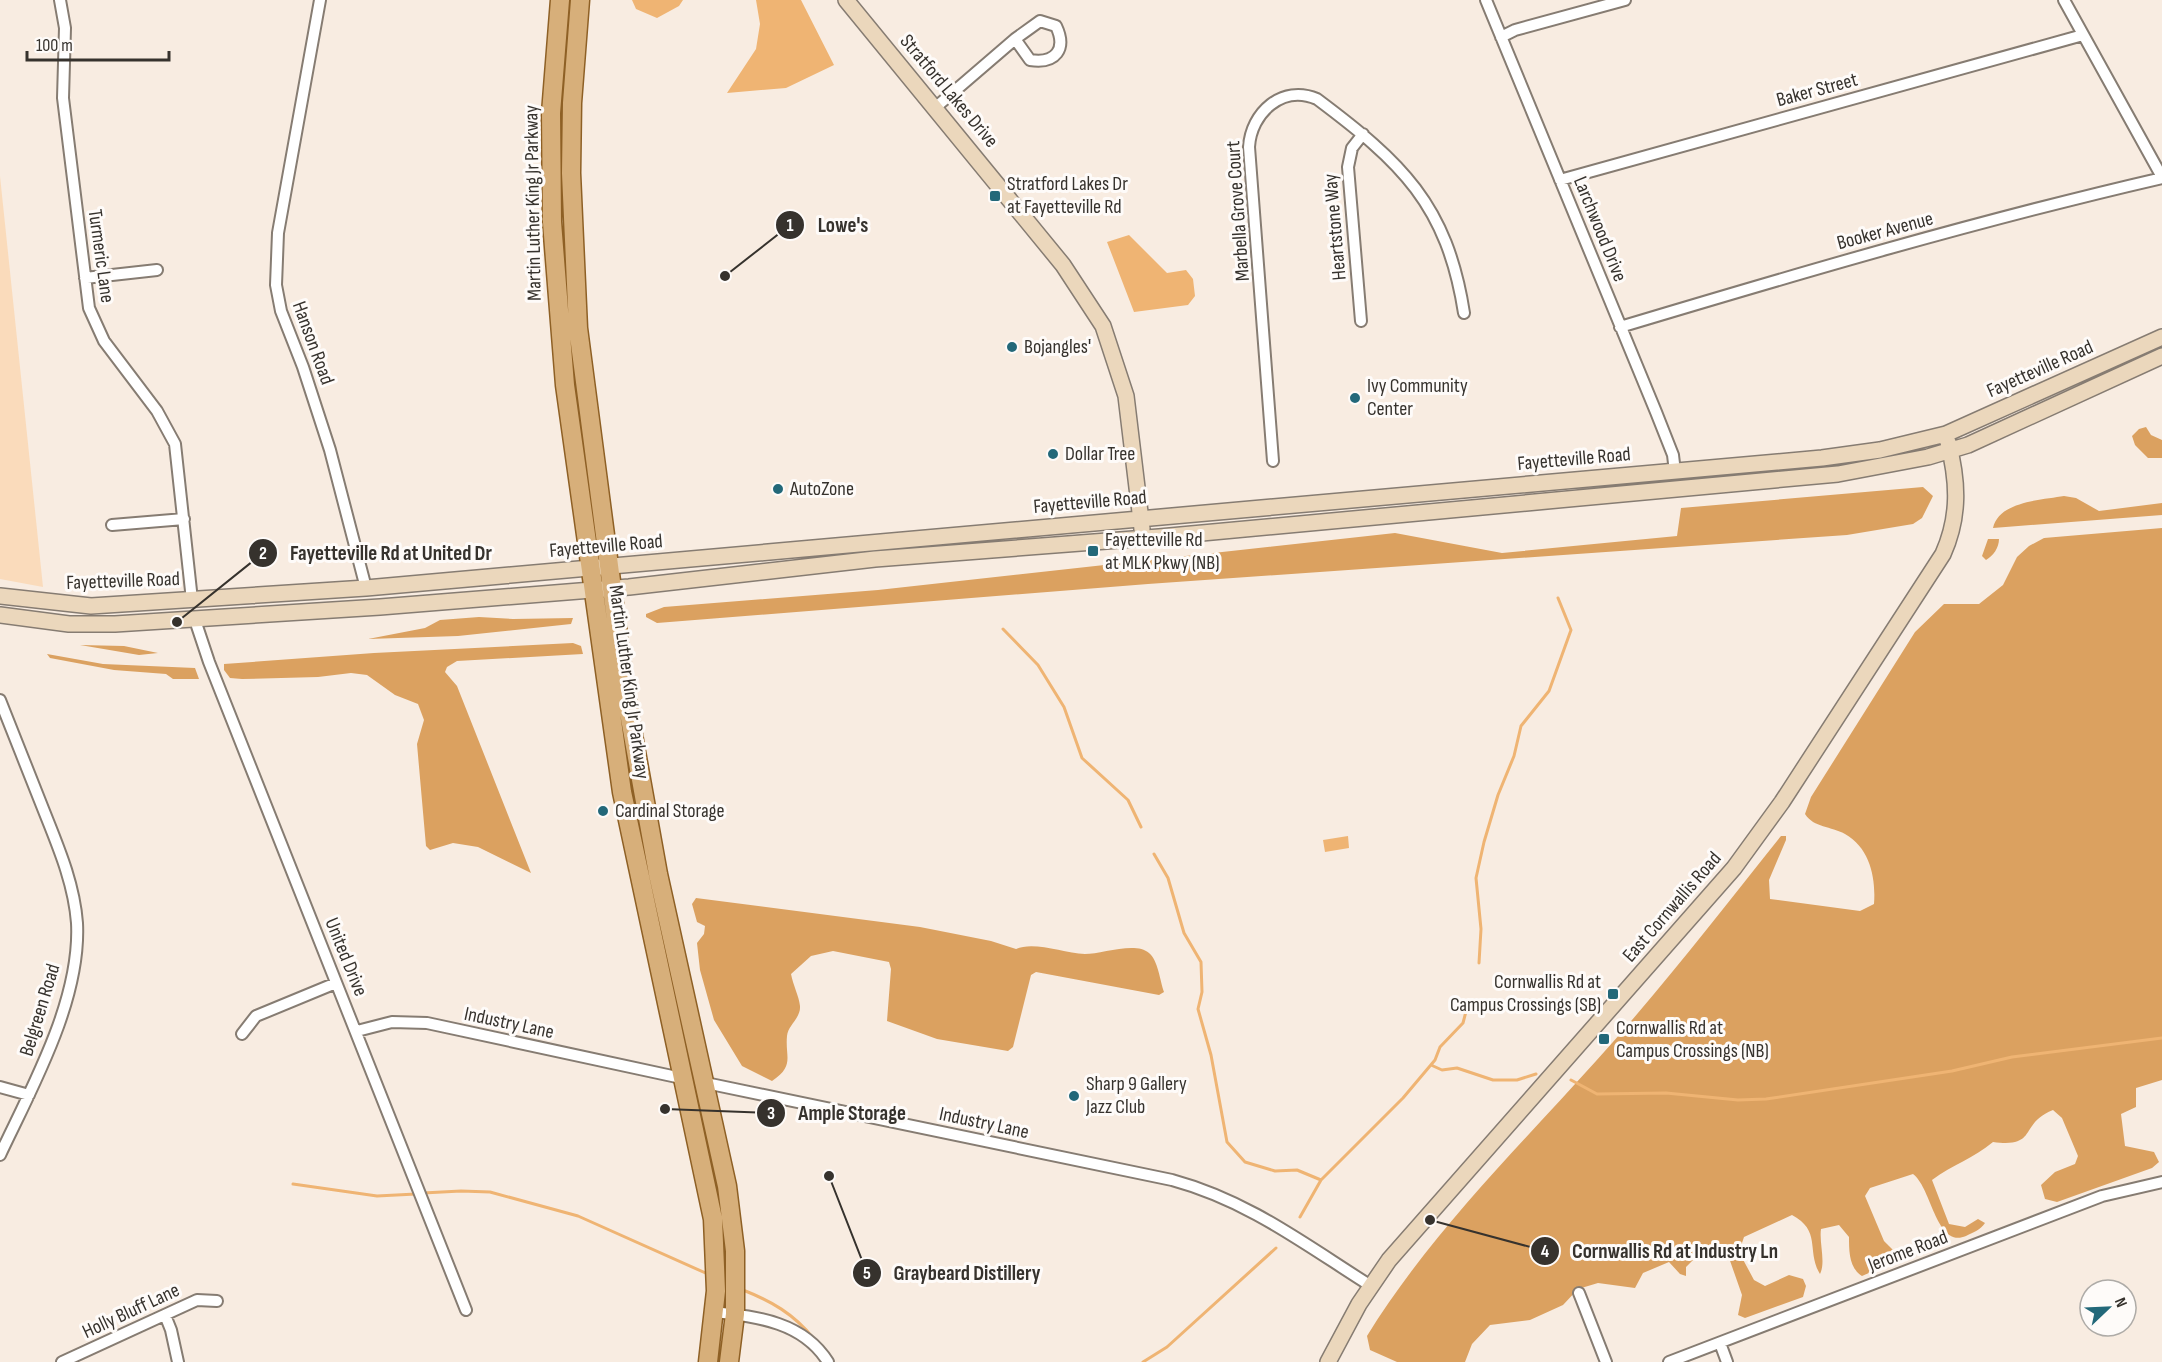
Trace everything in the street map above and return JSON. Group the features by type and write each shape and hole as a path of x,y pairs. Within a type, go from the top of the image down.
{"main road":[{"name":"Martin Luther King Jr Parkway","path":"560,0 551,113 552,222 558,324 623,801 713,1219 716,1270 715,1312 708,1362"},
{"name":"Martin Luther King Jr Parkway","path":"580,0 572,103 572,240 578,328 626,696 651,842 730,1207 735,1251 735,1314 729,1362"},
{"name":"Stratford Lakes Drive","path":"846,0 936,107 1078,284 1103,326 1126,396 1143,538"},
{"name":"Fayetteville Road","path":"0,596 91,606 366,588 1675,472 1880,450 1946,434 2162,337"},
{"name":"Fayetteville Road","path":"0,615 69,624 115,624 194,617 380,607 593,590 813,565 1143,538 1838,474 1950,451 1979,440 2162,356"},
{"name":"East Cornwallis Road","path":"1328,1362 1371,1286 1406,1240 1722,883 1782,802 1944,554 1953,528 1957,500 1946,434"}],"street":[{"name":"Turmeric Lane","path":"60,0 65,28 63,98 89,308 95,325 115,357 157,411 171,435 178,456 192,600"},
{"name":"Hanson Road","path":"320,0 278,232 276,285 281,311 314,397 336,470 366,588"},
{"name":"Larchwood Drive","path":"1486,0 1669,445 1675,472"},
{"path":"1501,37 1515,30 1625,0"},
{"path":"2064,0 2162,178"},
{"path":"936,107 1015,39 1040,21 1056,26 1062,38 1061,47 1054,56 1041,62 1030,60 1015,39"},
{"name":"Baker Street","path":"1560,180 2083,35"},
{"name":"Marbella Grove Court","path":"1274,461 1249,147 1251,126 1273,102 1284,96 1307,95 1363,134 1404,172 1427,206 1453,264 1464,313"},
{"name":"Heartstone Way","path":"1361,321 1348,167 1352,148 1363,134"},
{"name":"Booker Avenue","path":"1620,327 1796,274 2162,178"},
{"path":"85,278 157,270"},
{"path":"112,525 184,519"},
{"name":"United Drive","path":"194,617 209,662 466,1310"},
{"name":"Belgreen Road","path":"0,700 67,869 77,923 76,944 66,997 29,1095 0,1155"},
{"path":"242,1034 256,1016 336,983"},
{"name":"Industry Lane","path":"357,1031 392,1022 427,1023 684,1079 1172,1180 1208,1191 1283,1228 1371,1286"},
{"path":"0,1087 29,1095"},
{"name":"Jerome Road","path":"1669,1362 2102,1196 2162,1182"},
{"path":"1579,1293 1606,1362"},
{"name":"Holly Bluff Lane","path":"62,1362 197,1300 217,1301"},
{"path":"715,1312 763,1319 792,1329 821,1350 828,1362"},
{"path":"165,1315 178,1362"},
{"path":"1720,1343 1727,1362"}],"shaded area":[{"path":"632,0 683,0 679,6 657,18 636,9"},
{"path":"756,0 801,0 834,65 786,88 727,93 756,49 760,24"},
{"path":"0,176 43,587 0,579"},
{"path":"1129,235 1167,273 1186,270 1193,279 1195,296 1188,305 1134,312 1107,242"},
{"path":"2146,427 2151,435 2162,440 2162,458 2148,458 2135,445 2132,436 2139,429"},
{"path":"1923,487 1933,496 1922,518 1913,524 1847,535 1148,584 657,623 646,617 646,614 664,607 878,590 1395,533 1502,553 1677,536 1681,508"},
{"path":"2064,496 2076,498 2099,511 2162,503 2162,515 1993,528 1997,519 2012,507"},
{"path":"2162,528 2162,1080 2136,1088 2136,1107 2121,1114 2125,1146 2154,1152 2159,1162 2152,1168 2057,1202 2045,1199 2041,1185 2055,1172 2075,1164 2078,1156 2062,1118 2053,1110 2035,1122 2027,1134 2017,1142 1993,1142 1932,1180 1949,1224 1965,1227 1978,1219 1985,1223 1966,1236 1956,1238 1948,1234 1941,1226 1920,1181 1913,1174 1870,1188 1865,1196 1884,1241 1893,1250 1894,1262 1862,1276 1852,1264 1849,1237 1839,1225 1821,1229 1822,1269 1820,1274 1807,1228 1792,1215 1744,1237 1739,1252 1754,1280 1765,1286 1789,1275 1803,1279 1806,1286 1803,1297 1745,1318 1738,1315 1742,1295 1728,1255 1723,1249 1700,1253 1686,1267 1686,1276 1680,1274 1669,1262 1643,1273 1635,1288 1598,1283 1578,1289 1563,1305 1530,1320 1490,1325 1472,1344 1465,1362 1397,1362 1370,1350 1367,1336 1418,1263 1475,1194 1644,1006 1781,836 1786,836 1786,840 1769,880 1770,899 1860,911 1874,904 1874,884 1870,864 1860,847 1840,831 1813,822 1805,814 1811,797 1915,632 1944,604 1979,604 2003,585 2017,557 2029,546 2044,538"},
{"path":"1988,539 1999,539 1995,551 1986,560 1982,556"},
{"path":"479,617 573,618 571,624 458,636 368,639 425,628 440,620"},
{"path":"573,643 581,646 583,654 457,661 447,667 445,672 457,686 531,873 478,847 453,843 430,850 426,846 417,744 424,720 418,704 395,695 367,675 351,673 318,677 242,679 230,678 224,670 224,664 374,653"},
{"path":"80,645 124,646 158,653 139,655"},
{"path":"47,654 103,664 195,668 199,679 173,679 166,674 114,670 50,658"},
{"path":"1348,836 1349,848 1325,852 1323,840"},
{"path":"696,898 920,927 991,941 1016,949 1031,946 1085,954 1136,948 1152,956 1164,992 1159,995 1036,972 1031,975 1013,1047 1008,1051 937,1039 887,1021 891,969 889,962 833,951 811,956 791,974 800,1010 787,1036 786,1066 784,1071 772,1081 742,1066 714,1020 700,970 697,943 704,934 705,926 697,922 692,904"}],"waterway":[{"path":"1479,963 1481,929 1476,878 1484,842 1498,795 1514,756 1521,726 1549,691 1571,630 1558,598"},
{"path":"1003,629 1038,665 1064,707 1082,758 1128,800 1141,827"},
{"path":"1154,854 1168,878 1184,933 1201,962 1202,992 1198,1009 1211,1055 1227,1142 1245,1162 1275,1171 1297,1170 1321,1180"},
{"path":"1300,1217 1321,1180 1403,1098 1435,1060 1440,1047 1463,1023 1469,1000"},
{"path":"1571,1080 1597,1094 1666,1093 1738,1100 1766,1099 1952,1071 2012,1057 2162,1038"},
{"path":"1431,1065 1442,1070 1457,1068 1493,1080 1517,1080 1536,1074"},
{"path":"293,1184 377,1196 416,1194"},
{"path":"423,1193 490,1192 578,1216 710,1275"},
{"path":"1143,1362 1167,1347 1276,1248"},
{"path":"743,1290 781,1309 806,1329 813,1338"}],"place":[{"name":"Stratford Lakes Dr at Fayetteville Rd","path":"995,196"},
{"name":"Lowe's","path":"725,276"},
{"name":"Bojangles'","path":"1012,347"},
{"name":"Ivy Community Center","path":"1355,398"},
{"name":"Dollar Tree","path":"1053,454"},
{"name":"AutoZone","path":"778,489"},
{"name":"Fayetteville Rd at MLK Pkwy (NB)","path":"1093,551"},
{"name":"Fayetteville Rd at United Dr","path":"177,622"},
{"name":"Cardinal Storage","path":"603,811"},
{"name":"Cornwallis Rd at Campus Crossings (SB)","path":"1613,994"},
{"name":"Cornwallis Rd at Campus Crossings (NB)","path":"1604,1039"},
{"name":"Sharp 9 Gallery Jazz Club","path":"1074,1096"},
{"name":"Ample Storage","path":"665,1109"},
{"name":"Graybeard Distillery","path":"829,1176"},
{"name":"Cornwallis Rd at Industry Ln","path":"1430,1220"}]}
